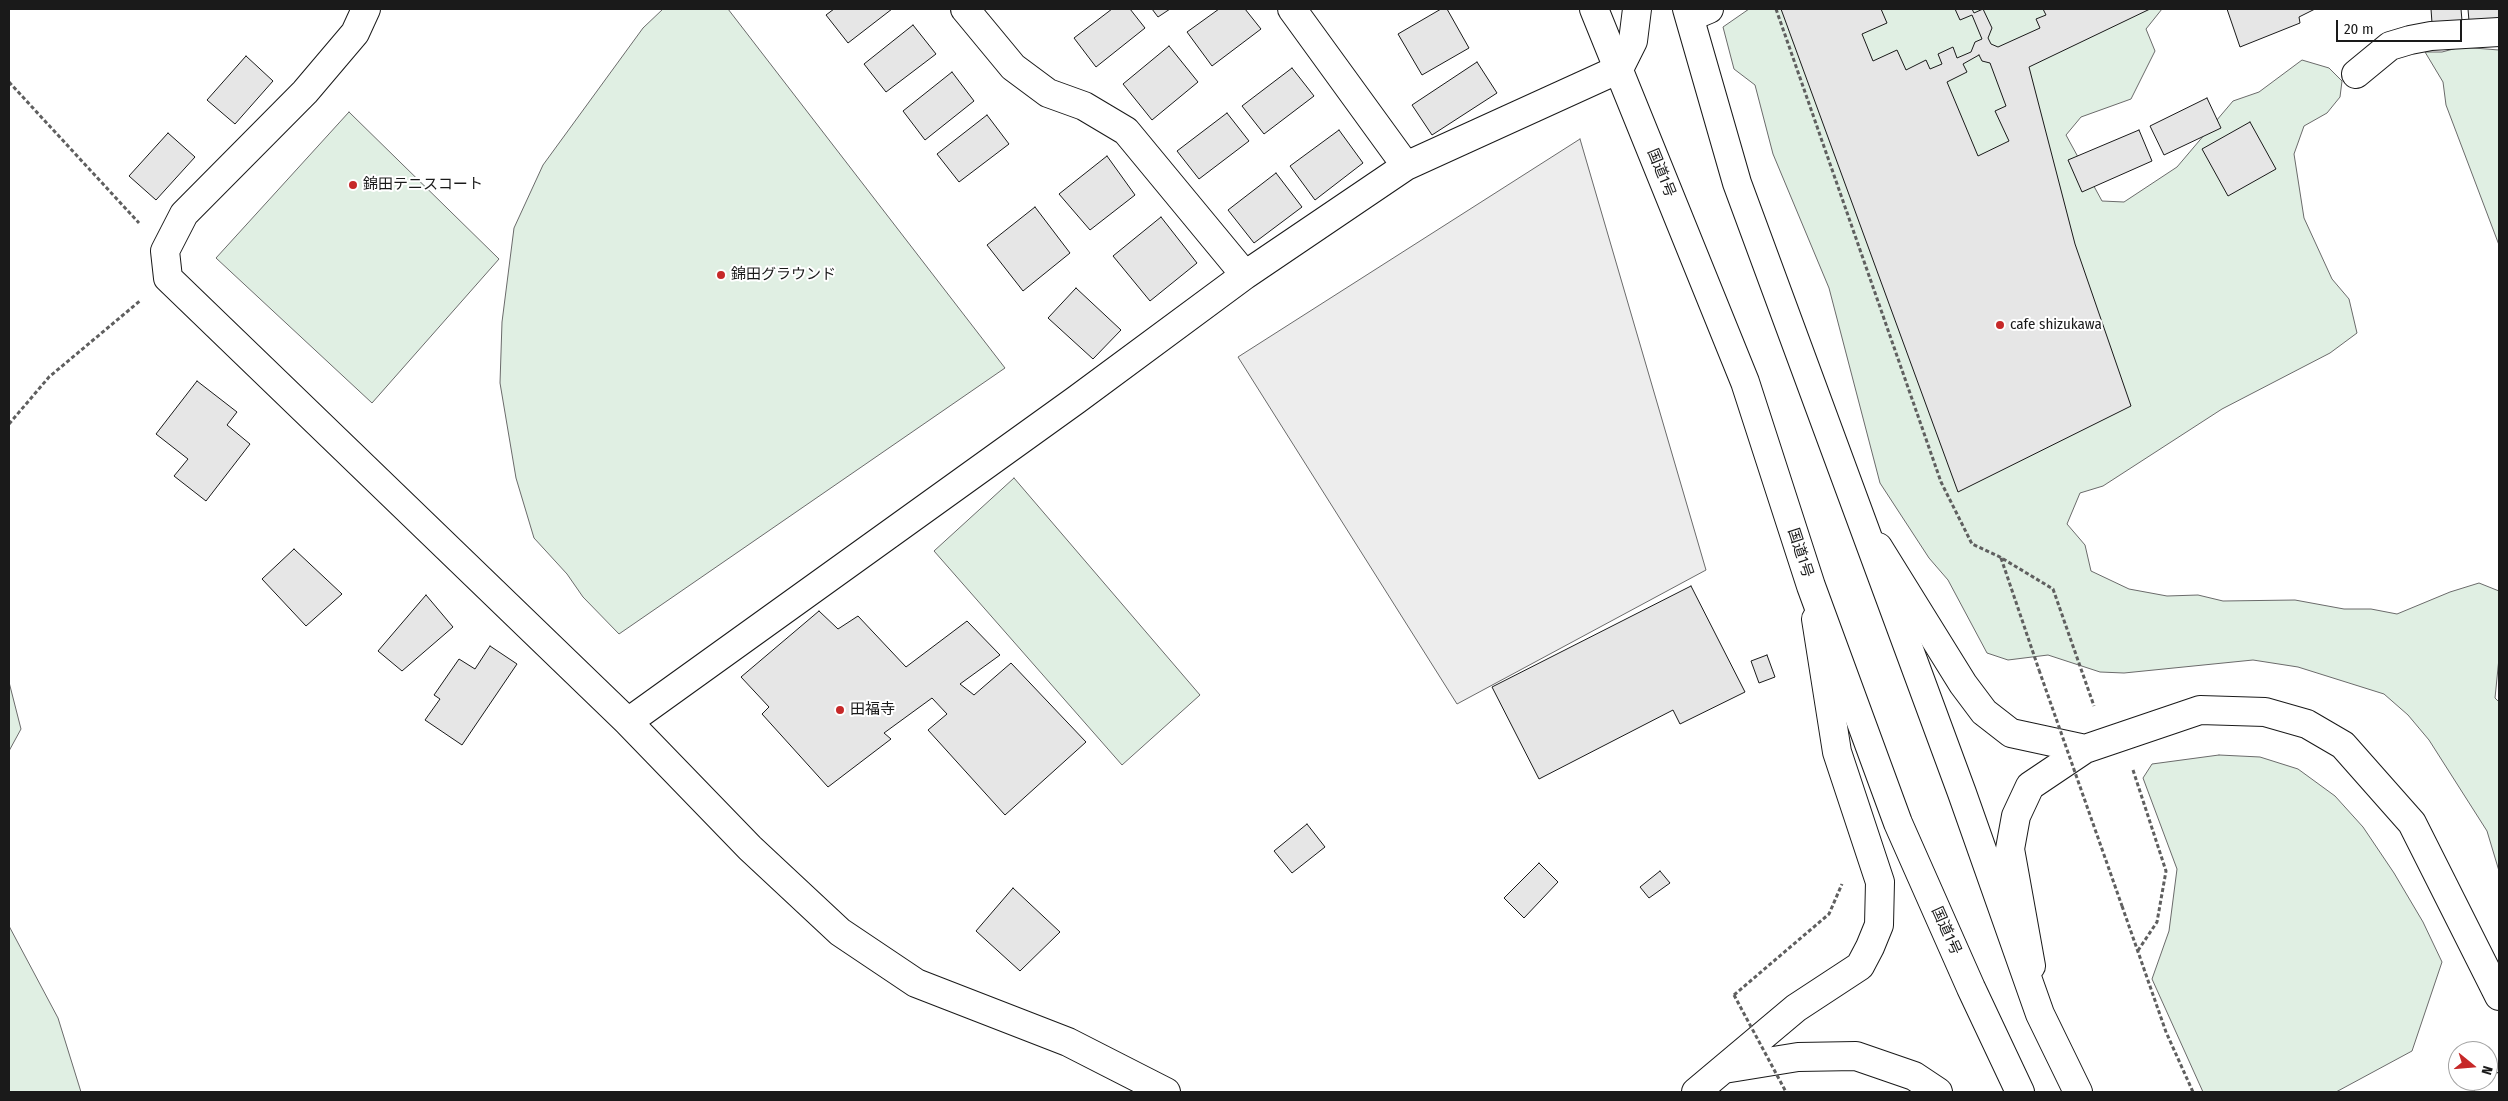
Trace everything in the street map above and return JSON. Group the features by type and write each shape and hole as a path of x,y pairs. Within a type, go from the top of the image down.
{"main road":[{"path":"366,9 355,33 305,92 184,214 165,251 168,278 628,722 750,848 840,932 916,983 1068,1042 1166,1092"},
{"path":"965,9 1013,67 1048,93 1084,106 1126,131 1245,275"},
{"path":"1292,9 1406,166"},
{"name":"国道1号","path":"1594,9 1745,382 1811,586 1898,823 1971,988 2020,1092"},
{"path":"628,722 1076,400 1245,275 1406,166 1618,69 1633,41 1637,9"},
{"path":"1695,11 1737,183 1962,793 2040,1014 2078,1092"},
{"path":"2356,74 2390,46 2410,40 2432,36 2499,32"},
{"path":"1862,522 1963,684 1984,712 2011,733 2085,749"},
{"path":"1696,1092 1796,1008 1860,966 1879,925 1880,882 1837,752 1811,586"},
{"path":"2040,1014 2010,849 2016,816 2030,786 2085,749 2200,710 2265,712 2307,724 2343,745 2412,823 2499,996"},
{"path":"1723,1070 1798,1057 1856,1056 1914,1076 1938,1092"},
{"path":"2489,1092 2499,1086"}],"path":[{"path":"1776,9 1941,482 1972,544 2000,557 2054,589 2094,706"},
{"path":"9,82 165,251"},
{"path":"9,424 49,377 168,278"},
{"path":"2000,557 2166,1032 2193,1092"},
{"path":"2131,764 2166,871 2157,922 2138,952"},
{"path":"1786,1092 1734,995 1829,914"}],"green space":[{"name":"錦田グラウンド","path":"663,9 728,9 1005,368 619,634 583,597 567,574 534,538 516,478 500,383 502,322 514,228 543,165 643,28"},
{"path":"1749,9 2162,9 2146,29 2155,51 2131,99 2081,117 2066,135 2102,201 2124,202 2177,167 2233,101 2259,92 2302,60 2329,68 2342,81 2340,97 2327,113 2304,126 2294,154 2304,218 2332,279 2349,299 2357,333 2330,353 2222,409 2103,486 2080,493 2067,524 2085,545 2091,571 2129,589 2167,596 2198,595 2223,601 2295,600 2344,609 2371,609 2397,614 2450,592 2479,583 2499,591 2499,658 2495,698 2499,702 2499,871 2487,831 2429,740 2408,715 2384,694 2298,667 2253,660 2124,673 2100,672 2048,655 2008,660 1987,653 1948,580 1929,558 1880,483 1829,288 1773,154 1755,85 1734,69 1723,27"},
{"path":"2461,47 2499,50 2499,245 2446,105 2443,82 2425,52 2442,52"},
{"name":"錦田テニスコート","path":"349,112 499,259 372,403 216,258"},
{"path":"1014,478 1200,695 1122,765 934,551"},
{"path":"9,682 21,729 9,751"},
{"path":"2219,755 2260,757 2298,769 2335,796 2363,827 2394,873 2423,922 2442,962 2412,1051 2336,1092 2203,1092 2152,979 2169,931 2177,869 2143,778 2152,764"},
{"path":"9,926 58,1018 81,1092 9,1092"}],"shaded area":[{"path":"1580,139 1706,570 1457,704 1238,357"}],"building":[{"path":"834,9 892,9 848,43 826,15"},
{"path":"1112,9 1130,9 1145,28 1096,67 1074,38"},
{"path":"1152,9 1170,9 1158,17"},
{"path":"1219,9 1245,9 1261,29 1212,66 1187,32"},
{"path":"1441,9 1447,9 1469,48 1422,75 1398,34"},
{"name":"cafe shizukawa","path":"1781,9 2150,9 2029,67 2075,244 2131,406 1958,492"},
{"path":"1881,9 1955,9 1960,20 1972,15 1982,39 1975,42 1971,52 1957,58 1953,47 1938,54 1942,64 1930,69 1926,60 1906,70 1897,50 1873,61 1862,34 1887,23"},
{"path":"1972,9 1983,9 1974,13"},
{"path":"1983,9 2043,9 2046,15 2036,19 2040,28 1998,47 1991,44 1988,38 1992,28"},
{"path":"2227,9 2315,9 2299,17 2300,23 2240,47"},
{"path":"2431,9 2461,9 2462,21 2432,23"},
{"path":"2468,9 2499,9 2499,18 2469,21"},
{"path":"913,25 936,54 886,92 864,64"},
{"path":"1169,46 1198,82 1152,120 1123,84"},
{"path":"1979,55 1982,61 1990,63 2006,106 1995,111 2009,141 1978,156 1947,82 1967,72 1963,64"},
{"path":"246,56 273,81 235,124 207,100"},
{"path":"1477,62 1497,93 1432,135 1412,105"},
{"path":"1292,68 1314,96 1264,134 1242,106"},
{"path":"952,72 974,101 925,140 903,111"},
{"path":"2207,98 2221,128 2164,155 2150,126"},
{"path":"1227,113 1249,141 1199,179 1177,151"},
{"path":"987,115 1009,144 959,182 937,154"},
{"path":"2250,122 2276,169 2228,196 2202,149"},
{"path":"1339,130 1363,163 1315,200 1290,166"},
{"path":"2139,130 2152,161 2082,192 2068,160"},
{"path":"168,133 195,157 156,200 129,176"},
{"path":"1107,156 1135,195 1090,230 1059,194"},
{"path":"1276,173 1302,207 1254,243 1228,210"},
{"path":"1035,207 1070,253 1023,291 987,245"},
{"path":"1161,217 1197,263 1150,301 1113,256"},
{"path":"1076,288 1121,330 1093,359 1048,318"},
{"path":"197,381 237,412 227,425 250,444 206,501 174,476 188,459 156,434"},
{"path":"294,549 342,594 306,626 262,579"},
{"path":"1691,586 1745,692 1680,724 1673,710 1539,779 1492,687"},
{"path":"426,595 453,627 402,671 378,651"},
{"name":"田福寺","path":"819,611 838,629 858,616 906,667 967,621 1000,655 960,684 974,695 1011,663 1086,742 1005,815 928,730 947,714 932,698 884,733 891,739 828,787 762,714 769,707 741,677"},
{"path":"490,646 517,664 462,745 425,720 440,699 434,695 459,659 475,669"},
{"path":"1767,655 1775,677 1759,683 1751,661"},
{"path":"1307,824 1325,847 1292,873 1274,851"},
{"path":"1539,863 1558,882 1524,918 1504,898"},
{"path":"1660,871 1670,883 1649,898 1640,887"},
{"path":"1013,888 1060,932 1020,971 976,931"}],"place":[{"name":"錦田テニスコート","path":"353,185"},
{"name":"錦田グラウンド","path":"721,275"},
{"name":"cafe shizukawa","path":"2000,325"},
{"name":"田福寺","path":"840,710"}]}
